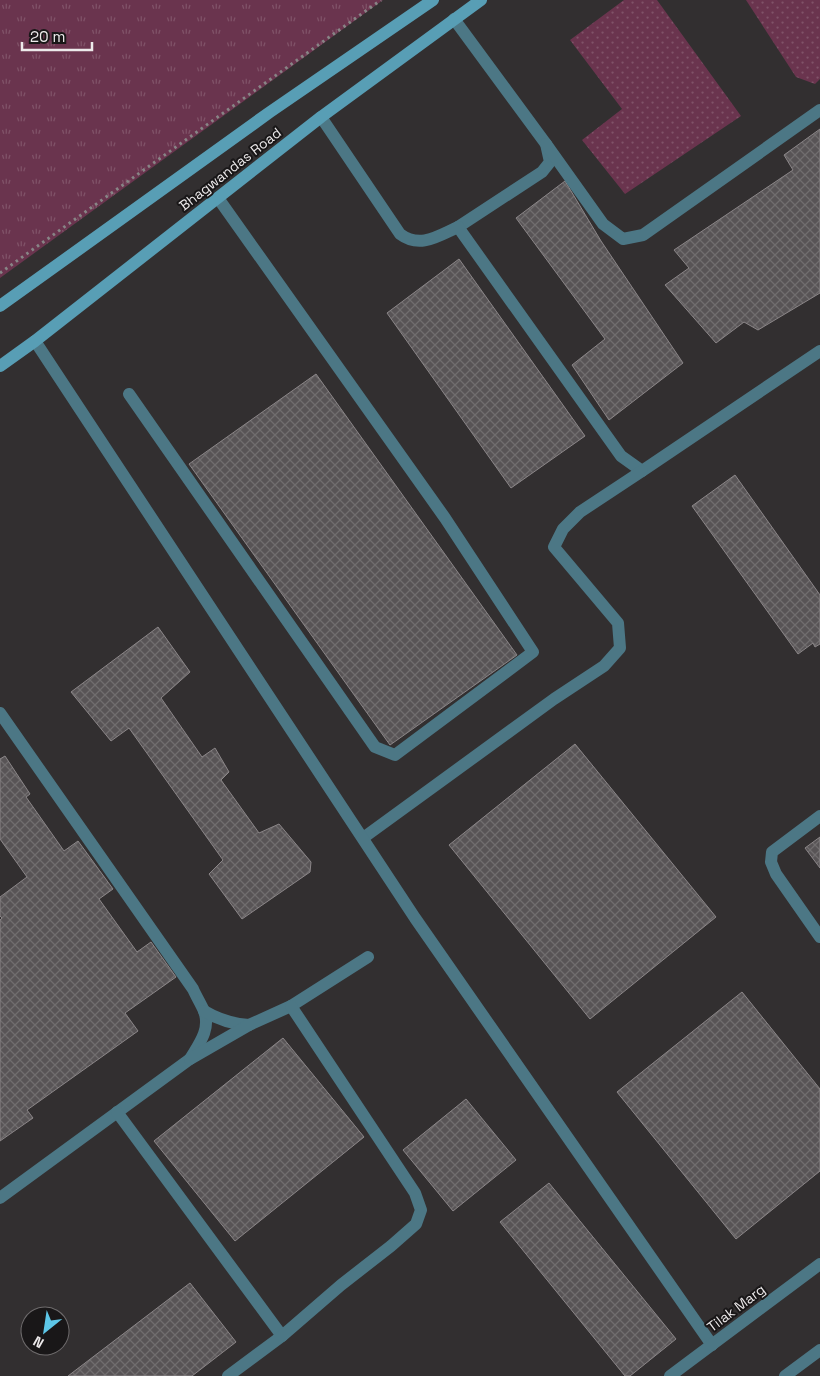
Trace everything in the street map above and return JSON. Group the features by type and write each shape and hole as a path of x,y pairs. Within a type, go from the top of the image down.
{"street":[{"name":"Bhagwandas Road","path":"0,306 270,112 433,0"},
{"name":"Bhagwandas Road","path":"0,366 35,342 321,117 481,0"},
{"path":"454,19 603,224 623,238 643,235 820,110"},
{"path":"321,117 400,234 408,240 423,242 458,228 542,172 550,162 546,144"},
{"path":"129,394 375,747 395,755 533,652 445,518 218,198"},
{"path":"458,228 621,456 642,471"},
{"path":"35,342 415,918 712,1345"},
{"path":"363,838 554,699 604,666 620,648 618,623 554,547 563,529 580,512 820,351"},
{"path":"0,713 193,989 204,1011 206,1024 203,1037 190,1060"},
{"path":"820,816 772,852 771,862 776,874 820,937"},
{"path":"0,1198 190,1060 250,1025 291,1006 368,957"},
{"path":"228,1376 282,1336 341,1285 391,1246 416,1224 421,1210 415,1193 291,1006"},
{"path":"204,1011 226,1021 250,1025"},
{"path":"117,1112 282,1336"},
{"name":"Tilak Marg","path":"670,1376 820,1264"},
{"path":"785,1376 820,1350"}],"path":[{"path":"0,273 381,0"}],"green space":[{"path":"0,0 383,0 0,278"},
{"path":"624,0 657,0 741,116 625,194 582,140 622,109 570,40"},
{"path":"746,0 820,0 820,79 815,84 796,77"}],"building":[{"path":"820,129 820,293 758,330 744,322 716,343 665,285 689,268 674,250 793,170 784,155"},
{"path":"565,181 601,241 683,363 609,420 572,365 605,339 516,218"},
{"path":"459,259 585,436 511,488 387,313"},
{"path":"316,374 517,655 390,745 189,464"},
{"path":"735,475 820,595 820,644 815,647 813,643 798,654 692,506"},
{"path":"158,627 190,672 161,698 202,757 215,748 229,772 221,780 259,833 279,824 311,862 310,872 242,919 209,874 223,860 129,728 111,741 71,692"},
{"path":"575,744 716,917 590,1019 449,845"},
{"path":"5,756 30,794 26,797 64,851 78,841 113,889 99,899 137,952 151,942 176,977 125,1013 138,1031 27,1110 33,1118 0,1141 0,920 2,918 0,916 0,897 27,877 0,839 0,759"},
{"path":"820,837 820,868 805,848"},
{"path":"742,992 820,1089 820,1171 736,1239 617,1092"},
{"path":"283,1038 364,1137 235,1241 154,1141"},
{"path":"466,1099 516,1160 453,1211 403,1150"},
{"path":"549,1183 676,1339 630,1376 625,1376 500,1222"},
{"path":"190,1283 236,1342 192,1376 68,1376"}]}
